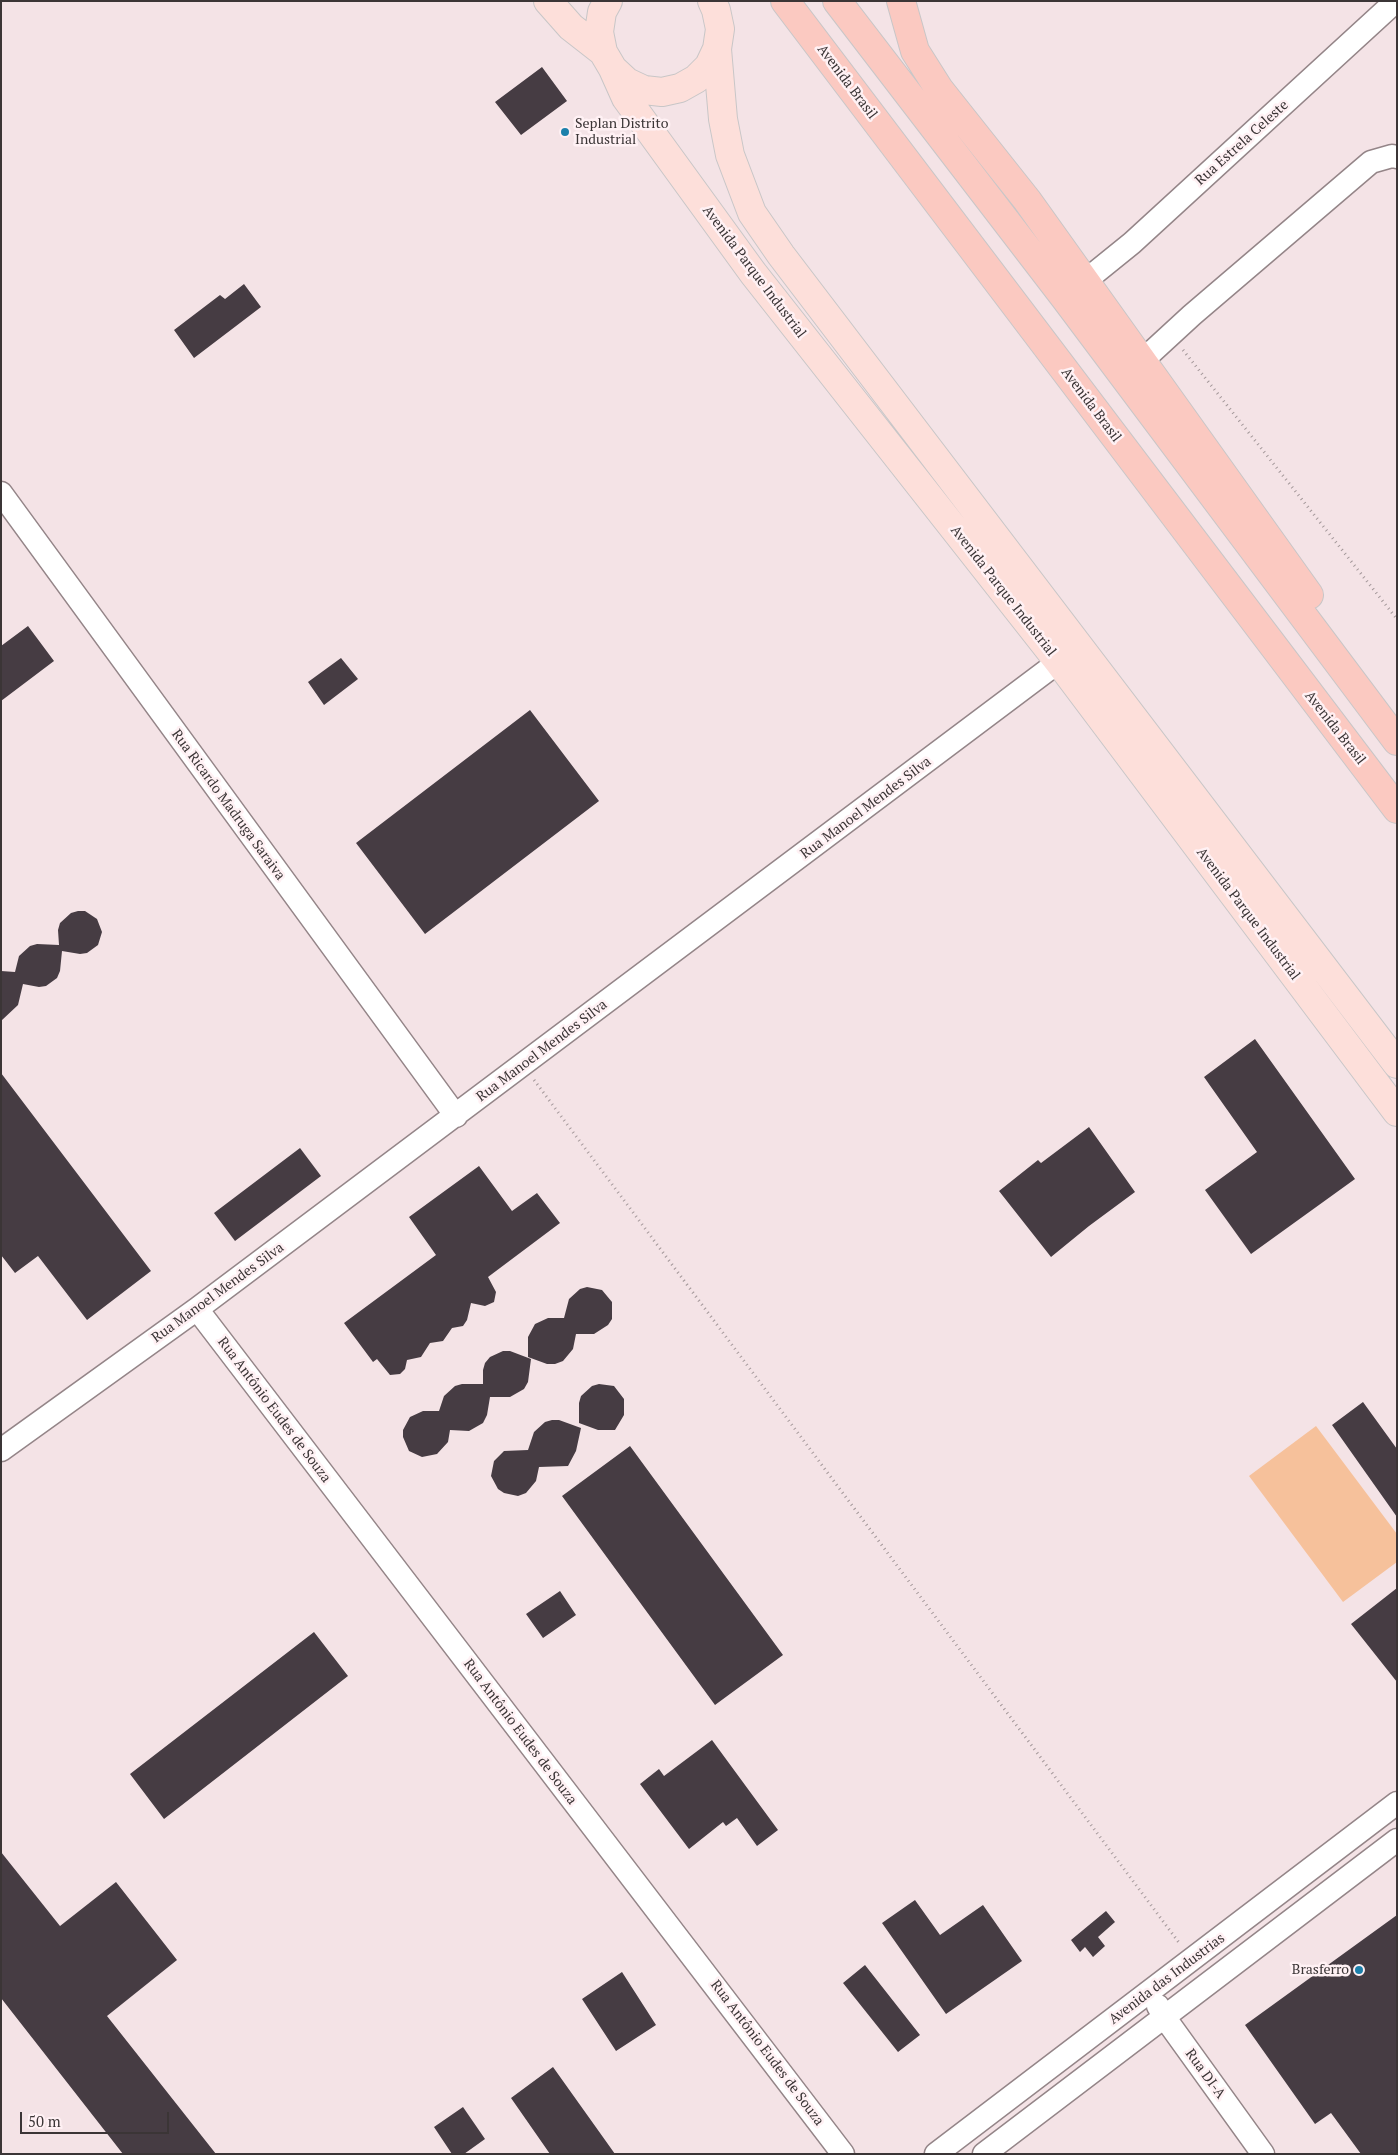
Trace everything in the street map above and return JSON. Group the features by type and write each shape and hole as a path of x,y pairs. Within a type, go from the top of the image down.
{"highway":[{"name":"Avenida Brasil","path":"785,1 1397,809"},
{"path":"901,1 915,51 939,89 1027,200 1309,594 1332,630 1357,690"},
{"path":"842,8 1065,298 1397,741"}],"main road":[{"name":"Avenida Parque Industrial","path":"548,1 571,27 608,61 626,98 753,273 805,340 1069,654 1320,964 1397,1064"},
{"path":"608,1 602,12 599,32 608,61 627,82 644,90 662,92 680,88 696,79 709,66 717,49"},
{"name":"Avenida Parque Industrial","path":"717,4 720,29 717,49 723,119 730,155 752,212 1069,654 1299,982 1397,1112"},
{"path":"805,340 830,320"},
{"path":"1299,982 1320,964"}],"street":[{"name":"Rua Estrela Celeste","path":"1085,281 1132,243 1396,1"},
{"path":"1142,361 1371,162 1392,156 1397,157"},
{"name":"Rua Ricardo Madruga Saraiva","path":"1,493 456,1116"},
{"name":"Rua Manoel Mendes Silva","path":"1,1450 197,1309 456,1116 1069,654"},
{"name":"Rua Antônio Eudes de Souza","path":"197,1309 844,2154"},
{"name":"Avenida das Industrias","path":"936,2154 1397,1803"},
{"name":"Avenida das Industrias","path":"984,2154 1397,1840"},
{"name":"Rua DI-A","path":"1151,1991 1165,2018 1263,2154"}],"path":[{"path":"1171,334 1397,620"},
{"path":"524,1065 1193,1960"}],"shaded area":[{"path":"1316,1426 1397,1534 1397,1562 1343,1602 1249,1476"}],"building":[{"path":"542,67 567,101 521,135 495,102"},
{"path":"244,284 261,307 194,358 174,330 220,295 225,299"},
{"path":"28,626 54,661 1,701 1,646"},
{"path":"341,658 358,679 324,705 308,682"},
{"path":"530,710 599,801 425,934 356,843"},
{"path":"85,911 97,919 102,932 98,945 87,953 80,954 62,951 60,971 57,978 46,986 39,987 23,984 18,1005 1,1021 1,971 15,972 19,956 30,946 37,944 59,945 58,930 60,923 71,913"},
{"path":"1255,1039 1355,1179 1251,1254 1205,1190 1257,1152 1204,1077"},
{"path":"1,1073 151,1271 87,1320 38,1256 15,1273 1,1255"},
{"path":"1089,1127 1135,1192 1051,1257 999,1191 1038,1160 1041,1163"},
{"path":"300,1148 321,1176 235,1241 214,1213"},
{"path":"479,1166 512,1211 537,1193 560,1223 488,1277 496,1292 494,1302 485,1306 471,1303 467,1320 463,1326 452,1328 443,1341 430,1343 421,1357 407,1360 405,1369 400,1374 390,1375 377,1359 373,1362 344,1323 436,1255 409,1217"},
{"path":"587,1287 602,1290 612,1302 612,1319 608,1325 594,1334 576,1334 573,1349 563,1361 547,1364 528,1357 528,1337 535,1324 548,1318 564,1318 569,1299 580,1289"},
{"path":"503,1351 510,1351 531,1359 528,1382 524,1389 510,1397 490,1397 487,1415 483,1423 469,1431 450,1430 448,1442 437,1454 422,1457 409,1451 403,1437 403,1430 410,1417 423,1411 439,1411 444,1396 455,1386 483,1384 485,1363 490,1357"},
{"path":"599,1384 614,1386 624,1399 624,1415 615,1430 598,1430 579,1423 581,1396 592,1386"},
{"path":"1363,1402 1397,1449 1397,1517 1332,1425"},
{"path":"559,1420 581,1428 576,1451 568,1466 539,1467 536,1481 526,1493 518,1496 504,1493 498,1489 491,1476 494,1461 504,1451 528,1450 534,1432 545,1422"},
{"path":"630,1446 783,1655 715,1705 562,1496"},
{"path":"1397,1588 1397,1682 1351,1624"},
{"path":"560,1591 576,1615 543,1638 526,1614"},
{"path":"314,1632 348,1676 164,1819 130,1774"},
{"path":"712,1740 778,1830 757,1846 737,1818 726,1826 723,1822 689,1849 640,1784 659,1769 664,1776"},
{"path":"1,1852 60,1926 116,1882 177,1960 107,2016 216,2154 123,2154 1,1998"},
{"path":"915,1900 940,1935 983,1905 1022,1961 946,2014 882,1923"},
{"path":"1106,1911 1115,1922 1098,1937 1105,1946 1093,1957 1085,1947 1080,1952 1071,1940"},
{"name":"Brasferro","path":"1397,1915 1397,2154 1361,2154 1331,2113 1315,2124 1245,2025"},
{"path":"865,1965 920,2035 898,2052 843,1983"},
{"path":"622,1972 656,2025 616,2051 582,1999"},
{"path":"553,2067 615,2154 550,2154 511,2098"},
{"path":"463,2107 485,2139 464,2154 452,2154 434,2127"}],"place":[{"name":"Seplan Distrito Industrial","path":"565,132"},
{"name":"Brasferro","path":"1359,1970"}]}
